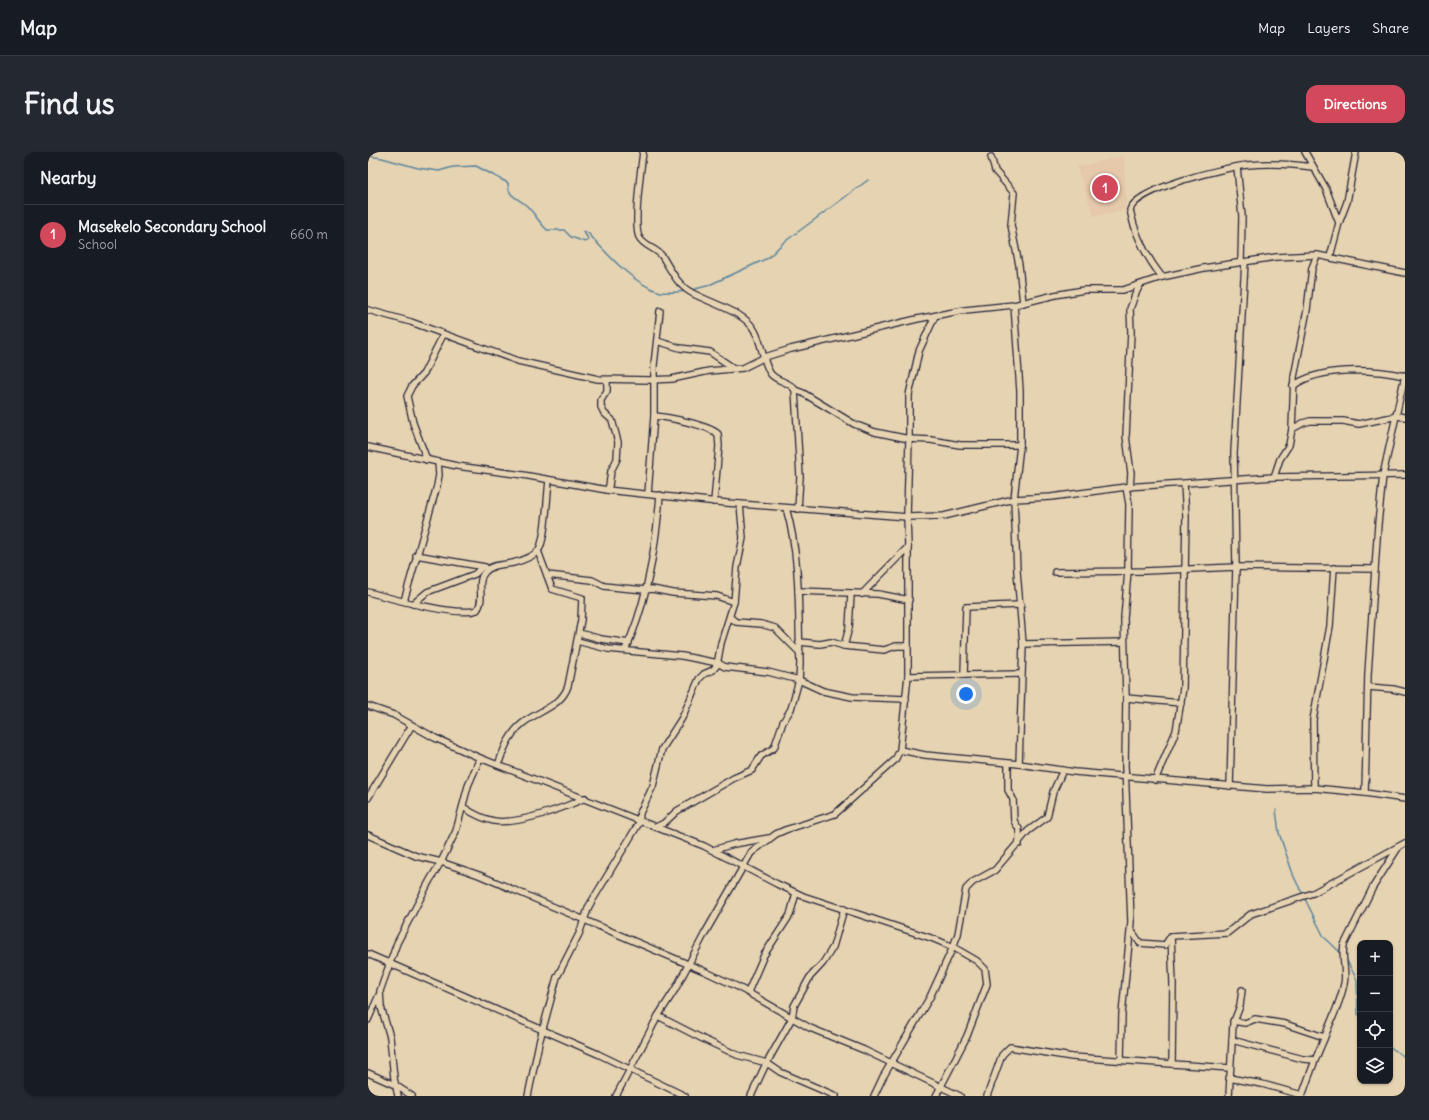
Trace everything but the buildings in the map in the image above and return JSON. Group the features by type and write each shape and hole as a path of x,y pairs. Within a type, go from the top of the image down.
{"street":[{"path":"643,152 640,168 637,226 640,238 659,253 683,287 697,296 714,302 750,324 765,357 768,370 773,377 793,386 795,390 800,477 798,509"},
{"path":"1305,152 1331,199 1339,223"},
{"path":"1330,257 1339,223 1347,202 1356,152"},
{"path":"992,157 995,171 1014,193 1011,226 1019,265 1023,303"},
{"path":"1162,277 1149,260 1144,250 1131,212 1132,205 1160,188 1237,167 1266,164 1313,168"},
{"path":"1230,786 1236,567 1235,480 1243,262 1241,209 1237,167"},
{"path":"368,310 394,316 518,361 607,380 654,380 672,379 709,371 746,367 765,357 835,338 965,310 1014,305 1084,290 1116,291 1140,285 1162,277 1214,266 1291,255 1317,255 1330,257 1405,273"},
{"path":"1274,477 1280,459 1289,444 1292,430 1293,386 1312,268 1317,255"},
{"path":"1121,1060 1122,1014 1131,930 1125,775 1126,698 1124,603 1128,571 1128,487 1131,473 1126,436 1131,332 1130,309 1134,295 1140,285"},
{"path":"1014,305 1020,380 1020,445 1014,499 1017,571 1021,605 1023,644 1019,764"},
{"path":"648,494 654,416 654,380 660,311"},
{"path":"616,1096 658,1016 676,988 751,853 771,838 785,830 835,814 895,760 900,750 908,676 907,517 910,388 922,345 935,316"},
{"path":"427,460 413,423 407,394 424,373 443,335"},
{"path":"657,342 680,348 710,352 735,369"},
{"path":"1293,386 1304,378 1326,373 1368,372 1405,376 1397,416 1388,446 1383,475 1375,569 1368,687 1365,793"},
{"path":"607,380 607,391 601,400 601,407 604,413 612,420 618,442 617,459 611,471 607,490"},
{"path":"795,390 803,393 861,427 909,439 960,444 1020,445"},
{"path":"654,416 669,417 711,430 718,434 720,446 714,502"},
{"path":"1292,430 1303,423 1310,421 1343,421 1359,424 1397,416 1405,417"},
{"path":"368,447 438,462 607,490 714,502 907,517 944,516 1014,499 1128,487 1274,477 1405,474"},
{"path":"404,601 416,555 438,486 438,462"},
{"path":"498,765 507,740 515,731 523,723 559,701 565,695 579,632 583,606 582,598 552,590 538,551 544,532 549,481"},
{"path":"1155,780 1176,731 1181,703 1185,660 1186,569 1184,484"},
{"path":"625,650 629,643 646,590 658,524 660,495"},
{"path":"528,1096 539,1043 544,1030 555,982 579,934 589,906 638,825 640,813 653,786 664,746 682,718 699,679 704,674 714,670 718,663 721,643 734,602 737,564 742,538 740,504"},
{"path":"656,827 664,823 677,811 734,778 752,770 761,756 774,748 783,722 791,709 799,680 800,653 797,564 793,534 786,508"},
{"path":"862,594 908,547"},
{"path":"416,555 462,562 482,567 525,559 538,551"},
{"path":"368,592 413,604 465,612 477,610 481,602 482,576 493,566"},
{"path":"413,604 431,590 475,574 482,567"},
{"path":"1055,572 1236,567 1375,569"},
{"path":"1314,788 1313,720 1330,626 1334,568"},
{"path":"547,575 592,580 609,587 646,590 652,589 673,593 717,596 734,602"},
{"path":"798,591 890,596 908,600"},
{"path":"844,646 849,628 851,594"},
{"path":"964,675 966,607 1021,605"},
{"path":"730,616 740,623 761,624 775,628 800,653"},
{"path":"579,632 602,639 629,643"},
{"path":"577,641 608,648 661,653 718,663 725,667 759,670 799,680 823,691 852,697 906,699"},
{"path":"799,642 818,644 833,643 844,646 884,650 896,646 908,646"},
{"path":"1023,644 1124,642"},
{"path":"908,676 1022,674"},
{"path":"1368,687 1393,689 1405,692"},
{"path":"1126,698 1181,703"},
{"path":"368,706 394,715 480,758 585,798 713,850 796,893 953,947 983,967 988,984 967,1036 936,1096"},
{"path":"368,798 412,725"},
{"path":"900,750 925,755 1125,775 1155,780 1267,789 1314,788 1405,799"},
{"path":"368,1020 379,995 396,943 441,862 456,831 468,786 480,758"},
{"path":"1008,764 1008,790 1013,799 1014,821 1019,829 1018,844"},
{"path":"874,1096 877,1086 930,997 953,947 958,934 966,889 973,882 995,870 1031,828 1041,822 1049,814 1053,792 1063,770"},
{"path":"463,807 490,820 501,822 547,813 585,798"},
{"path":"368,835 416,856 441,862 479,875 584,919 748,992 792,1018 892,1063 940,1088 960,1096"},
{"path":"713,850 734,844 771,838"},
{"path":"1170,936 1227,933 1251,914 1313,893 1405,843"},
{"path":"1229,1078 1262,1084 1302,1095 1338,1005 1344,985 1345,977 1342,954 1344,945 1373,887 1399,846"},
{"path":"748,992 764,955 790,915 796,893"},
{"path":"751,1096 792,1018 794,1006 810,977 823,964 833,947 844,909"},
{"path":"1131,930 1137,940 1142,944 1165,945 1170,936"},
{"path":"1170,936 1173,983 1172,1064"},
{"path":"368,954 389,965 544,1030 685,1096"},
{"path":"1229,1096 1233,1021 1240,1006 1242,990"},
{"path":"379,995 390,1037 395,1085 398,1096"},
{"path":"658,1016 703,1039 737,1054 767,1063 780,1072 836,1096"},
{"path":"1233,1021 1245,1023 1255,1019 1285,1024 1324,1037"},
{"path":"1232,1040 1303,1059 1315,1060"},
{"path":"987,1096 1002,1055 1006,1049 1010,1047 1072,1057 1230,1068"},
{"path":"368,1073 395,1085 412,1096"}],"shaded area":[{"path":"1124,156 1126,209 1094,216 1077,167"}],"waterway":[{"path":"368,156 382,158 418,168 439,171 453,167 476,166 508,183 508,188 514,197 524,203 547,230 564,230 571,237 585,242 589,240 583,231 588,233 631,276 651,289 661,292 686,291"},
{"path":"691,290 707,286 768,258 783,243 868,180"},
{"path":"1276,810 1279,833 1294,877 1324,937 1341,953"},
{"path":"1345,957 1357,980 1358,1012"},
{"path":"1392,1048 1405,1057"}],"place":[{"name":"Masekelo Secondary School","path":"1105,188"}]}
